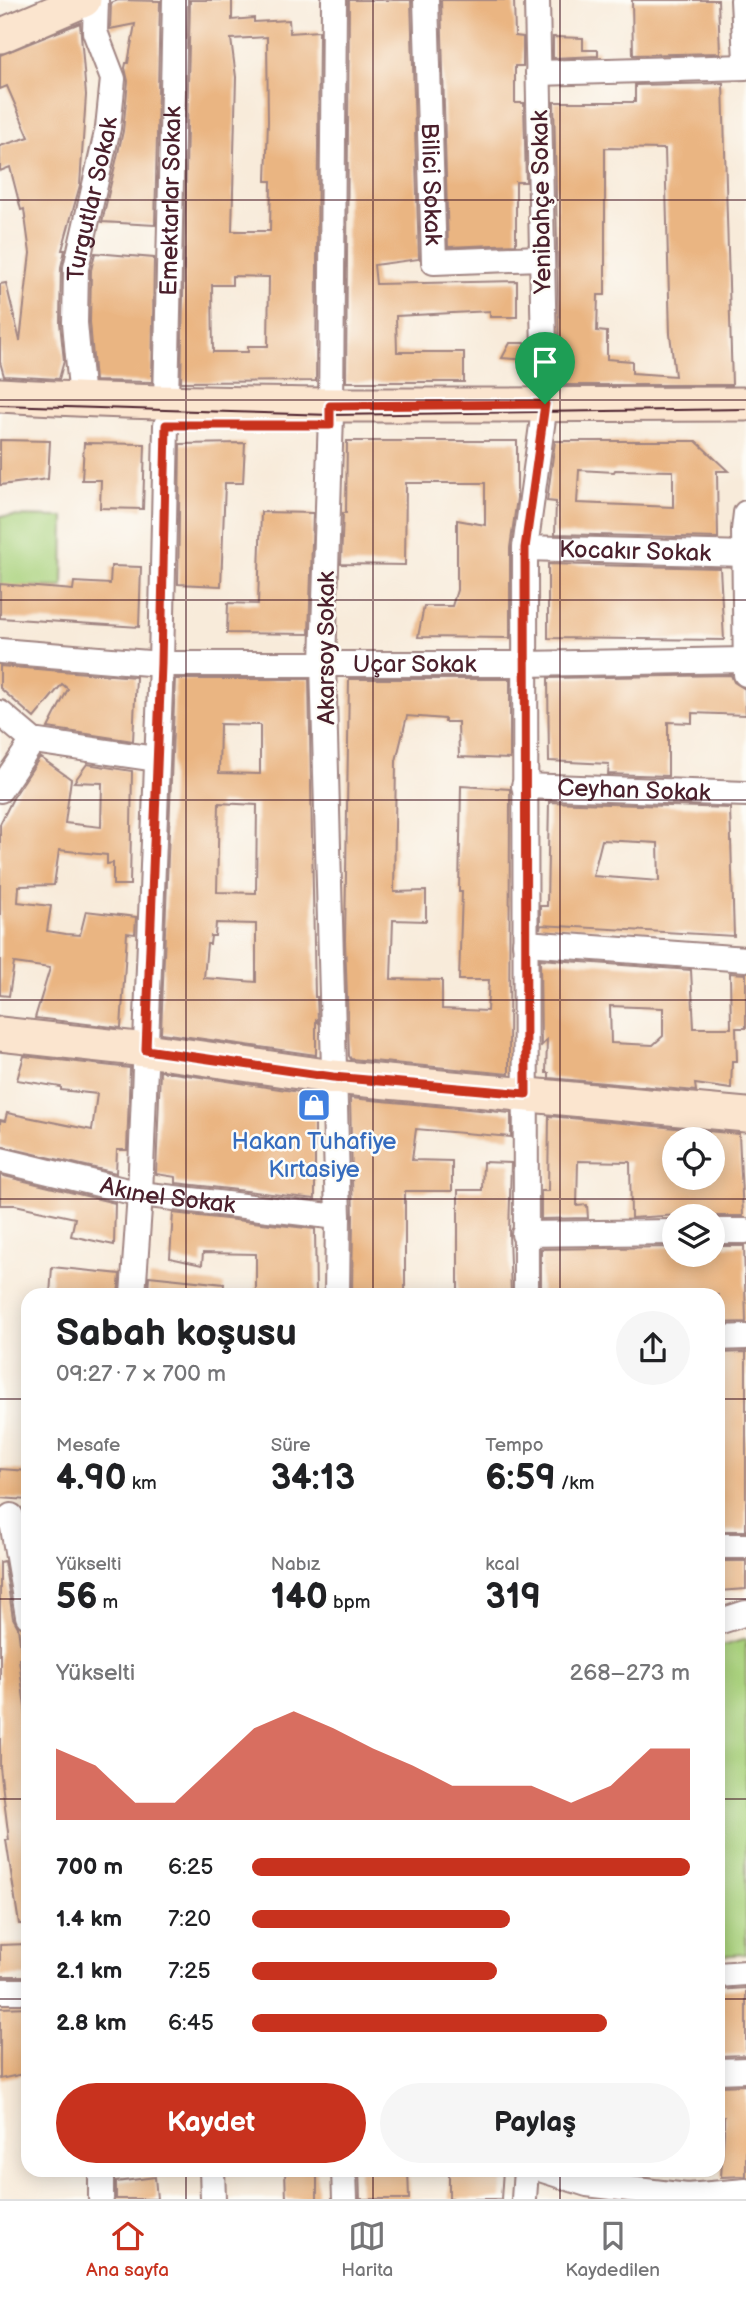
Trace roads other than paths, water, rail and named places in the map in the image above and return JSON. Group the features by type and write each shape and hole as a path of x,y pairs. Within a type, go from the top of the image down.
{"main road":[{"path":"0,36 84,0"},
{"path":"0,395 82,400 166,413"},
{"path":"0,418 166,413 544,414 746,404"},
{"path":"544,414 746,425"},
{"path":"0,1034 146,1050 333,1077 746,1115"}],"street":[{"name":"Turgutlar Sokak","path":"82,400 75,323 76,268 108,128 113,79 95,32 96,0"},
{"name":"Emektarlar Sokak","path":"133,1288 140,1194 161,664 175,0"},
{"name":"Akarsoy Sokak","path":"334,0 330,415 323,662 338,1217 337,1288"},
{"name":"Bilici Sokak","path":"426,0 434,262 541,257"},
{"name":"Yenibahçe Sokak","path":"526,1288 523,664 525,548 544,414 537,0"},
{"path":"743,0 746,60"},
{"path":"538,73 746,67"},
{"path":"746,513 746,675"},
{"name":"Kocakır Sokak","path":"525,548 746,554"},
{"name":"Uçar Sokak","path":"0,650 161,664 523,664 746,660"},
{"path":"0,713 33,741 156,759"},
{"path":"0,789 33,741"},
{"name":"Ceyhan Sokak","path":"524,786 746,794"},
{"path":"524,943 746,959"},
{"name":"Akınel Sokak","path":"0,1160 140,1194 338,1217"},
{"path":"725,1231 746,1231"},
{"path":"524,1234 662,1232"},
{"path":"725,1338 746,1337"},
{"path":"13,1516 21,1569"},
{"path":"725,1546 746,1546"},
{"path":"725,1620 746,1613"},
{"path":"725,1974 746,1973"},
{"path":"0,1991 21,1991"},
{"path":"725,2071 746,2070"},
{"path":"100,2199 101,2177"},
{"path":"212,2177 213,2199"},
{"path":"344,2177 345,2199"},
{"path":"524,2199 526,2177"},
{"path":"558,2177 587,2191 687,2197 746,2191"}],"tram line":[{"path":"0,405 331,415 746,409"}],"place":[{"name":"Hakan Tuhafiye Kırtasiye","path":"314,1105"}]}
